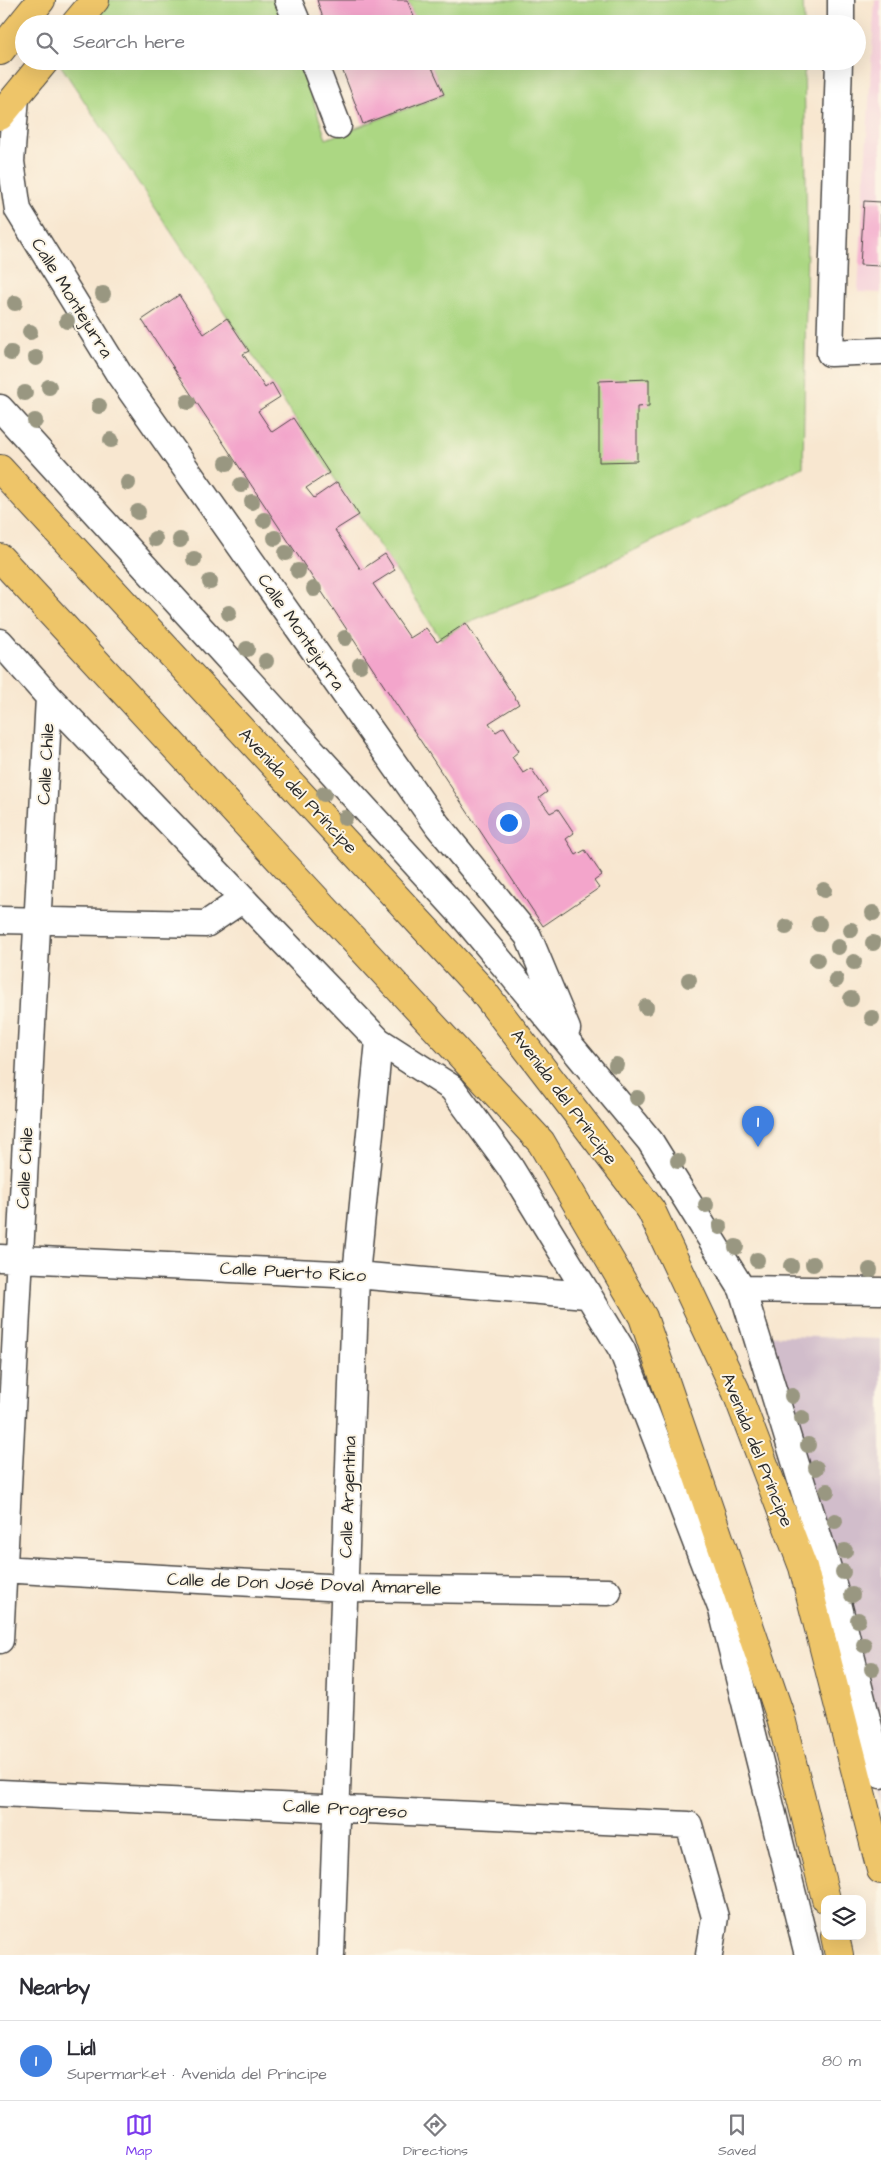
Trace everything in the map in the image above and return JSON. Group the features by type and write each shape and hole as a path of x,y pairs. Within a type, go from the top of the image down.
{"main road":[{"path":"29,15 41,0"},
{"path":"82,15 95,0"},
{"path":"0,51 15,32"},
{"path":"8,106 37,70"},
{"name":"Avenida del Príncipe","path":"0,469 482,990 651,1210 736,1391 803,1567 881,1870"},
{"path":"0,558 541,1142 643,1317 781,1718 825,1895"},
{"path":"836,1940 839,1955"}],"street":[{"path":"288,0 294,15"},
{"path":"841,0 841,15"},
{"path":"316,70 338,126"},
{"path":"839,70 830,353 881,351"},
{"path":"8,106 11,162 9,206"},
{"name":"Calle Montejurra","path":"9,206 130,390 438,826 528,936 578,1055"},
{"name":"Avenida del Príncipe","path":"0,408 462,916 650,1141 742,1289 835,1591 881,1775"},
{"path":"0,642 49,697 379,1041 452,1088 510,1167 586,1295 622,1350 722,1610 808,1955"},
{"name":"Calle Chile","path":"0,1640 10,1258 38,921 49,697"},
{"path":"0,920 206,924 242,898"},
{"name":"Calle Argentina","path":"331,1955 356,1275 379,1041"},
{"name":"Calle Puerto Rico","path":"10,1258 356,1275 586,1295"},
{"path":"742,1289 881,1291"},
{"name":"Calle de Don José Doval Amarelle","path":"2,1569 345,1588 608,1592"},
{"name":"Calle Progreso","path":"0,1793 689,1825 716,1917 709,1955"}],"shaded area":[{"path":"875,0 881,0 881,293 858,292"},
{"path":"756,1335 881,1339 881,1804"}],"green space":[{"path":"108,0 280,0 285,15 96,15"},
{"path":"407,0 803,0 804,15 413,15"},
{"path":"64,70 303,70 326,139 444,95 433,70 804,70 807,242 803,467 580,577 466,623 441,639"}],"building":[{"path":"317,0 407,0 413,15 322,15"},
{"path":"342,70 433,70 444,94 363,124"},
{"path":"864,201 881,202 881,266 860,265"},
{"path":"179,295 204,334 227,318 249,351 243,354 265,388 272,383 280,397 258,411 272,432 293,418 329,473 306,488 314,498 337,482 359,515 335,530 361,570 385,554 395,570 373,584 410,638 426,628 437,642 466,623 519,704 489,723 496,732 504,727 519,751 512,757 523,773 531,768 547,792 539,798 550,813 558,809 574,833 566,839 576,855 585,850 602,875 594,881 599,888 543,926 142,320"},
{"path":"649,379 649,406 637,407 637,461 599,462 599,381"}],"place":[{"name":"Lidl","path":"758,1147"}]}
